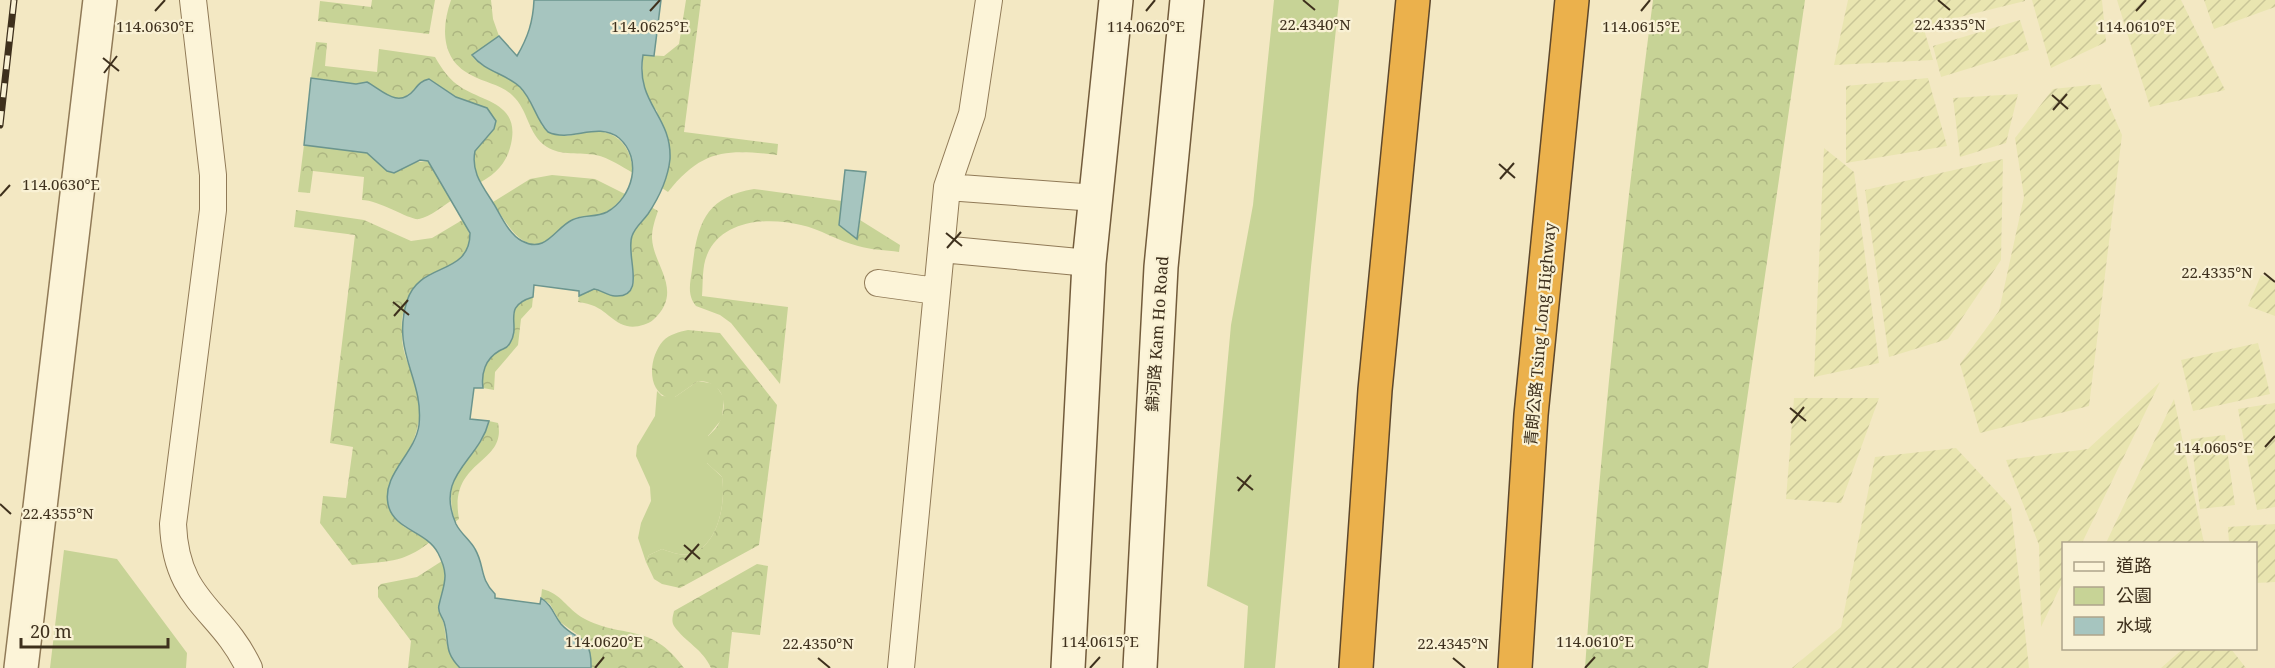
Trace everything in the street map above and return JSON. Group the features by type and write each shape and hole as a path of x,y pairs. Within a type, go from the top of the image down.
{"highway":[{"path":"1356,668 1375,390 1413,0"},
{"name":"青朗公路 Tsing Long Highway","path":"1515,668 1531,415 1572,0"}],"main road":[{"path":"21,668 100,0"},
{"path":"1068,668 1089,262 1116,0"},
{"name":"錦河路 Kam Ho Road","path":"1140,668 1161,267 1187,0"}],"lane":[{"path":"193,0 213,175 213,210 174,524 174,548 180,572 192,593 242,652 249,668"},
{"path":"901,668 947,187 972,114 989,0"},
{"path":"947,187 1096,198"},
{"path":"941,249 1089,262"},
{"path":"878,283 936,291"}],"shaded area":[{"path":"1848,0 2025,1 1923,26 1933,60 1834,65"},
{"path":"2032,0 2102,0 2106,42 2051,68"},
{"path":"2117,0 2181,0 2225,90 2150,107"},
{"path":"2204,0 2275,0 2275,7 2214,29"},
{"path":"2020,20 2029,50 1941,77 1933,46"},
{"path":"1928,78 1947,146 1846,163 1846,86"},
{"path":"2100,84 2122,135 2089,406 1980,433 1960,364 1999,311 2024,197 2015,138 2053,89"},
{"path":"2018,94 2006,143 1960,157 1953,98"},
{"path":"1824,148 1854,172 1879,363 1814,377"},
{"path":"2003,159 2001,260 1948,339 1889,357 1865,190"},
{"path":"2261,275 2275,280 2275,316 2248,306"},
{"path":"2258,343 2270,394 2193,411 2181,360"},
{"path":"2160,382 2082,542 2062,542 2062,583 2041,627 2039,545 2006,460 2088,449"},
{"path":"1794,398 1879,398 1841,503 1786,499"},
{"path":"2174,399 2204,542 2106,542"},
{"path":"2275,403 2275,507 2257,510 2238,409"},
{"path":"2225,435 2235,505 2200,509 2191,439"},
{"path":"1956,448 2011,507 2029,668 1792,668 1841,627 1875,457"},
{"path":"2275,524 2275,582 2257,583 2257,542 2229,542 2228,527"},
{"path":"2182,650 2232,650 2246,668 2161,668"}],"green space":[{"path":"372,0 435,0 429,34 318,21 320,1 371,7"},
{"path":"451,0 491,0 493,19 499,36 472,56 483,66 518,85 532,104 542,126 565,136 601,131 616,137 622,142 630,156 633,173 601,156 564,153 547,147 535,136 522,108 512,95 461,69 449,52 446,42 446,21"},
{"path":"686,0 701,0 684,132 778,144 777,155 744,152 716,155 692,167 668,192 662,188 667,173 657,111 647,99 642,85 643,55 664,56 679,44"},
{"path":"1274,0 1339,0 1311,267 1275,668 1244,668 1248,606 1207,586 1231,325 1253,205"},
{"path":"1653,0 1805,0 1708,668 1585,668 1614,334"},
{"path":"316,42 327,43 325,66 377,72 379,49 435,57 446,74 457,85 490,101 506,112 512,131 511,144 504,162 492,175 481,182 474,173 475,151 490,134 487,108 456,97 429,79 403,97 391,98 370,85 362,83 311,78"},
{"path":"304,145 367,153 381,166 428,161 452,200 428,216 415,219 377,203 362,200 364,177 313,171 310,193 298,192"},
{"path":"552,175 595,179 625,194 602,215 592,218 575,218 547,242 528,243 512,230 493,202 530,179"},
{"path":"754,189 842,201 839,225 857,239 860,220 900,245 899,252 868,248 851,244 808,227 775,221 761,221 735,228 714,243 704,264 702,296 788,307 780,384 731,323 720,315 696,306 690,293 694,254 706,216 724,199"},
{"path":"651,207 658,211 652,238 665,279 666,299 662,309 653,320 644,325 627,326 615,321 595,306 578,302 579,296 594,289 616,296 626,295 631,290 634,275 631,239"},
{"path":"296,210 364,220 411,241 432,238 464,219 468,228 470,243 466,253 438,275 402,316 403,346 416,385 420,411 416,435 391,479 403,526 430,542 402,558 352,565 320,523 323,496 346,498 353,447 330,443 355,235 294,227"},
{"path":"533,297 532,307 521,319 518,345 495,372 494,390 483,388 483,372 487,363 494,354 508,346 513,336 514,311 523,301"},
{"path":"688,330 720,333 777,405 759,545 680,588 662,584 654,579 646,562 649,555 662,549 690,554 700,549 714,532 723,498 722,477 707,463 702,452 705,440 722,417 724,402 722,395 713,385 698,381 675,397 668,398 661,394 653,381 653,364 658,348 669,337"},
{"path":"698,381 715,384 724,398 722,419 708,436 707,463 722,477 723,498 718,522 708,542 700,549 690,554 683,554 662,549 649,555 646,562 638,538 641,523 651,501 650,487 636,456 637,446 655,416 657,391 662,396 675,397"},
{"path":"489,421 498,423 498,437 494,447 469,473 462,485 458,499 459,519 455,522 451,503 452,488 461,467 476,448"},
{"path":"64,550 117,559 187,653 186,668 50,668"},
{"path":"442,561 445,580 439,612 450,653 460,668 408,668 411,641 378,597 378,587 381,584 417,577"},
{"path":"757,564 768,566 760,635 732,632 728,668 711,668 708,661 674,626 672,620 674,611"},
{"path":"542,589 554,594 577,614 598,625 648,637 660,643 684,668 591,668 591,655 578,635 560,622 550,604 541,598"}],"water":[{"path":"534,0 661,0 654,56 643,55 642,72 644,86 666,131 670,159 659,195 632,236 633,283 631,290 625,295 615,296 594,289 579,296 579,291 534,285 533,297 517,306 514,311 514,329 510,343 494,354 487,363 483,372 483,388 474,388 470,419 489,421 477,447 454,480 450,493 456,524 475,549 484,577 495,594 495,598 540,604 541,598 561,624 586,644 591,657 591,668 460,668 449,651 446,629 439,610 445,579 442,561 433,546 396,520 388,504 387,493 394,473 412,445 419,425 417,393 403,336 403,319 407,301 413,288 422,280 462,257 468,247 470,233 428,161 420,160 394,173 387,171 367,153 304,145 311,78 356,84 367,82 396,98 408,95 420,83 429,79 456,97 487,108 496,121 494,129 475,151 474,165 478,177 505,223 517,238 530,244 544,242 572,220 603,214 616,205 629,188 633,167 626,147 619,138 611,133 602,131 557,135 548,132 520,87 477,61 472,55 499,36 517,56 529,29"},
{"path":"845,170 866,172 857,239 839,225"}],"railway":[{"path":"0,125 14,0"}]}
